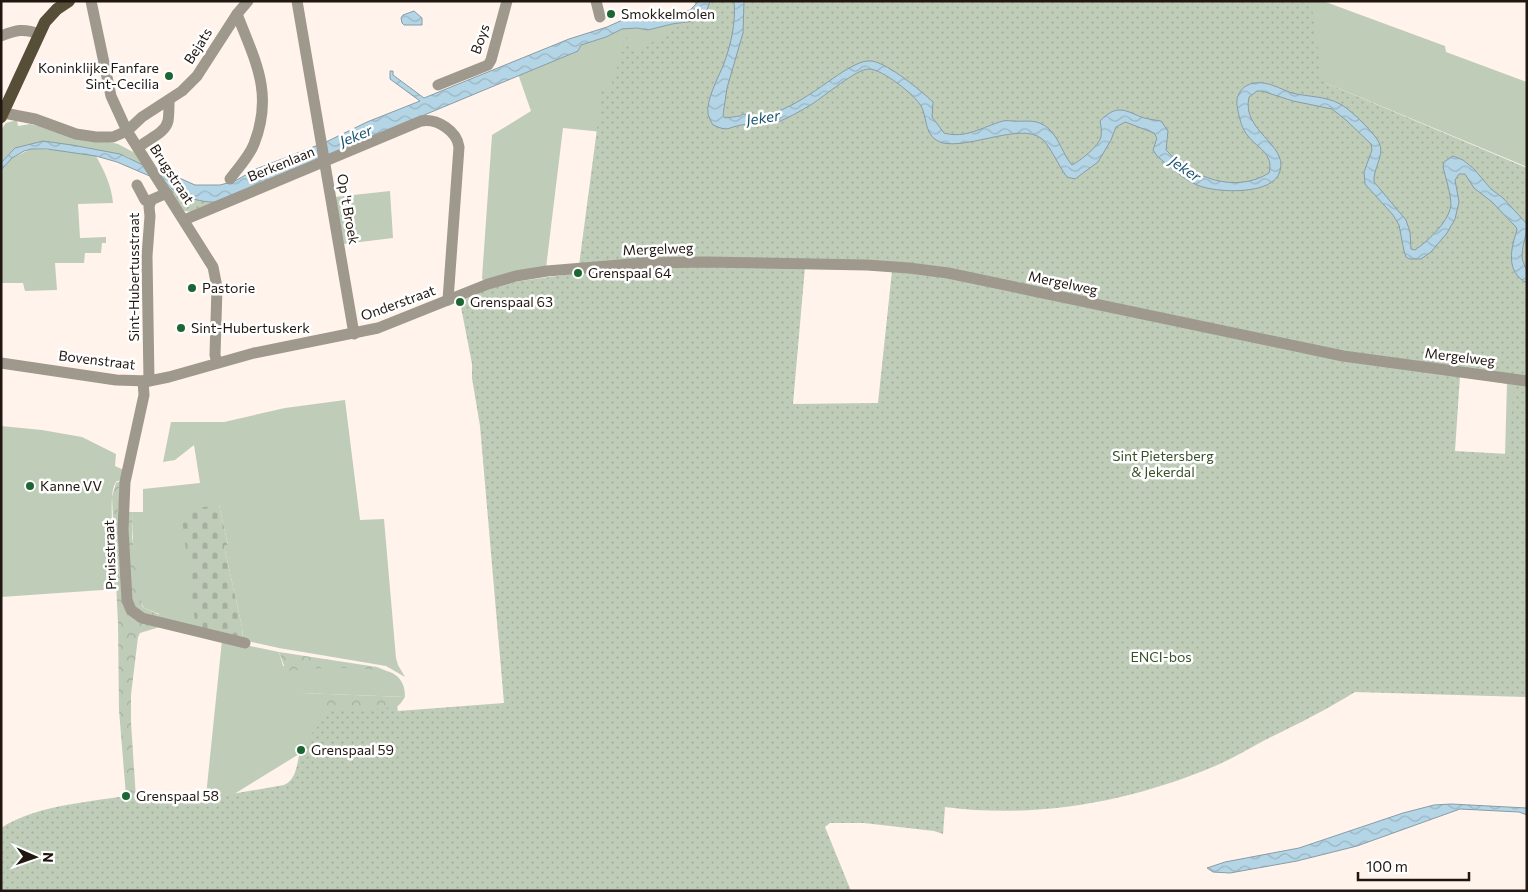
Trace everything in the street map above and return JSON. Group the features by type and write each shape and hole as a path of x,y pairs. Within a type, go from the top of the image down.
{"main road":[{"path":"2,115 39,34 50,15 69,1"}],"street":[{"name":"Brugstraat","path":"90,1 112,96 127,131 209,259 216,278 215,355 217,363"},
{"name":"Bejats","path":"127,131 142,117 169,101 197,76 237,14 248,1"},
{"name":"Op 't Broek","path":"296,1 354,334"},
{"name":"Boys","path":"438,85 488,65 507,1"},
{"path":"596,1 600,17"},
{"path":"230,179 254,145 261,120 263,90 260,74 237,14"},
{"path":"1,36 24,29 39,34"},
{"path":"138,148 145,141 163,131 168,123 169,101"},
{"path":"2,115 35,118 76,134 96,138 113,137 127,131"},
{"name":"Berkenlaan","path":"184,220 324,160 422,121 432,120 453,133 459,147 448,300"},
{"name":"Sint-Hubertusstraat","path":"137,185 145,200 150,203"},
{"name":"Sint-Hubertusstraat","path":"146,381 147,256 150,203 151,200 167,192"},
{"name":"Mergelweg","path":"589,268 644,263 706,262 909,268 948,273 1343,356 1527,380"},
{"name":"Onderstraat","path":"217,363 254,353 378,328 488,284 516,276 547,271 589,268"},
{"name":"Bovenstraat","path":"1,363 116,380 146,381 169,377 217,363"},
{"name":"Pruisstraat","path":"146,381 125,482 126,600 131,610 152,622 245,643"}],"green space":[{"name":"Sint Pietersberg & Jekerdal","path":"694,1 1311,1 1322,78 1325,79 1326,83 1527,168 1527,697 1355,692 1221,763 1183,779 1116,798 1083,805 1014,811 945,807 943,834 934,831 864,823 830,823 825,827 851,891 1,891 1,828 33,813 69,804 142,793 149,799 170,797 209,798 284,785 292,779 303,746 330,711 397,707 398,711 504,703 480,426 472,378 472,364 460,302 498,284 578,273 602,91 609,91 623,50 624,33 638,52 646,45 666,36 675,28 699,19","holes":["805,267 892,271 878,403 793,404","1460,376 1514,385 1508,454 1455,451"]},
{"path":"734,1 1527,298 672,139 563,128 546,268 484,283 482,278 492,135 531,111 518,74 578,51 581,45 606,37 622,29 637,28 648,30 694,21"},
{"path":"744,1 1323,1 1445,46 1446,52 1527,82 1527,167 1326,83"},
{"path":"17,120 18,126 30,124 118,144 135,153 142,165 126,156 72,145 15,148 1,163 1,130 6,123"},
{"path":"31,149 56,150 96,156 111,191 113,203 78,204 80,238 106,237 106,243 102,243 101,253 85,253 84,263 55,263 57,290 25,291 23,283 1,283 1,170 12,158"},
{"path":"169,188 179,193 215,202 195,212 183,211"},
{"path":"390,191 393,238 344,244 335,197"},
{"path":"1507,382 1527,384 1527,453 1505,456"},
{"path":"345,400 360,520 384,519 396,658 405,677 386,666 243,640 242,627 224,546 228,545 219,505 196,629 164,622 159,614 144,608 136,577 133,533 133,512 143,512 143,489 200,483 194,445 175,460 163,462 171,422 224,422 285,408"},
{"path":"1,426 42,430 82,437 116,454 115,466 124,470 122,480 117,481 115,484 112,503 117,589 1,597"},
{"path":"122,480 118,512 133,512 132,537 142,606 162,616 164,622 163,626 140,633 138,637 131,695 136,799 123,797 126,796 119,710 118,624 112,497 116,483"},
{"path":"219,505 228,545 224,546 242,627 243,640 196,629 181,510"},
{"path":"222,640 279,652 283,666 358,667 386,671 400,679 404,687 405,697 302,693 345,712 317,743 231,796 204,803 136,799 153,796 206,796"},
{"path":"279,652 377,667 389,672 338,668 286,671"},
{"path":"302,693 405,697 397,707 390,710 340,712 319,709"}],"water":[{"name":"Jeker","path":"699,1 710,1 705,16 694,21 648,30 637,28 622,29 606,37 581,45 578,51 215,202 203,201 182,195 166,183 117,162 96,156 47,149 31,149 12,158 1,170 1,163 15,148 43,141 120,154 166,176 168,173 195,185 220,185 235,181 256,169 326,142 367,122 420,101 390,79 390,71 393,71 393,75 424,98 569,39 607,27 629,17 661,18 690,10"},
{"name":"Jeker","path":"734,1 744,1 743,33 727,88 723,115 725,118 743,114 756,116 769,114 783,109 809,95 851,67 861,62 872,61 895,72 933,102 932,117 944,133 960,134 974,132 1004,121 1037,122 1050,130 1072,165 1089,153 1100,141 1100,121 1111,113 1120,110 1143,118 1161,121 1168,131 1166,150 1188,168 1214,180 1242,182 1256,179 1269,173 1270,166 1267,156 1244,130 1237,103 1239,93 1245,87 1252,84 1265,83 1292,93 1335,101 1350,111 1369,129 1378,141 1381,149 1374,182 1406,220 1410,232 1411,249 1415,250 1432,236 1443,223 1450,210 1451,203 1443,167 1444,162 1453,156 1463,160 1527,224 1522,256 1527,272 1527,283 1515,273 1513,266 1512,252 1516,227 1492,202 1474,188 1465,174 1459,174 1455,180 1459,202 1455,219 1447,233 1431,252 1421,259 1410,259 1406,257 1399,225 1393,215 1365,184 1364,172 1372,150 1371,144 1332,109 1293,101 1262,91 1257,91 1249,97 1248,109 1257,128 1277,153 1281,161 1280,171 1275,179 1267,185 1256,189 1230,191 1205,188 1176,172 1157,156 1153,150 1157,138 1154,133 1125,122 1116,127 1098,162 1075,179 1067,177 1042,139 1032,134 1005,135 959,144 936,140 929,133 918,101 898,83 882,73 869,69 856,73 808,107 778,122 741,125 727,129 718,127 712,124 708,108 731,42 734,26"},
{"path":"414,11 422,18 422,25 404,25 401,18 403,15"},
{"path":"1451,804 1527,808 1527,815 1519,812 1460,809 1357,846 1297,861 1230,873 1213,872 1207,868 1225,862 1299,848 1403,813 1434,805"}],"place":[{"name":"Smokkelmolen","path":"611,14"},
{"name":"Koninklijke Fanfare Sint-Cecilia","path":"169,76"},
{"name":"Grenspaal 64","path":"578,273"},
{"name":"Pastorie","path":"192,288"},
{"name":"Grenspaal 63","path":"460,302"},
{"name":"Sint-Hubertuskerk","path":"181,328"},
{"name":"Kanne VV","path":"30,486"},
{"name":"Grenspaal 59","path":"301,750"},
{"name":"Grenspaal 58","path":"126,796"}],"park label":[{"name":"ENCI-bos","path":"1161,657"}]}
